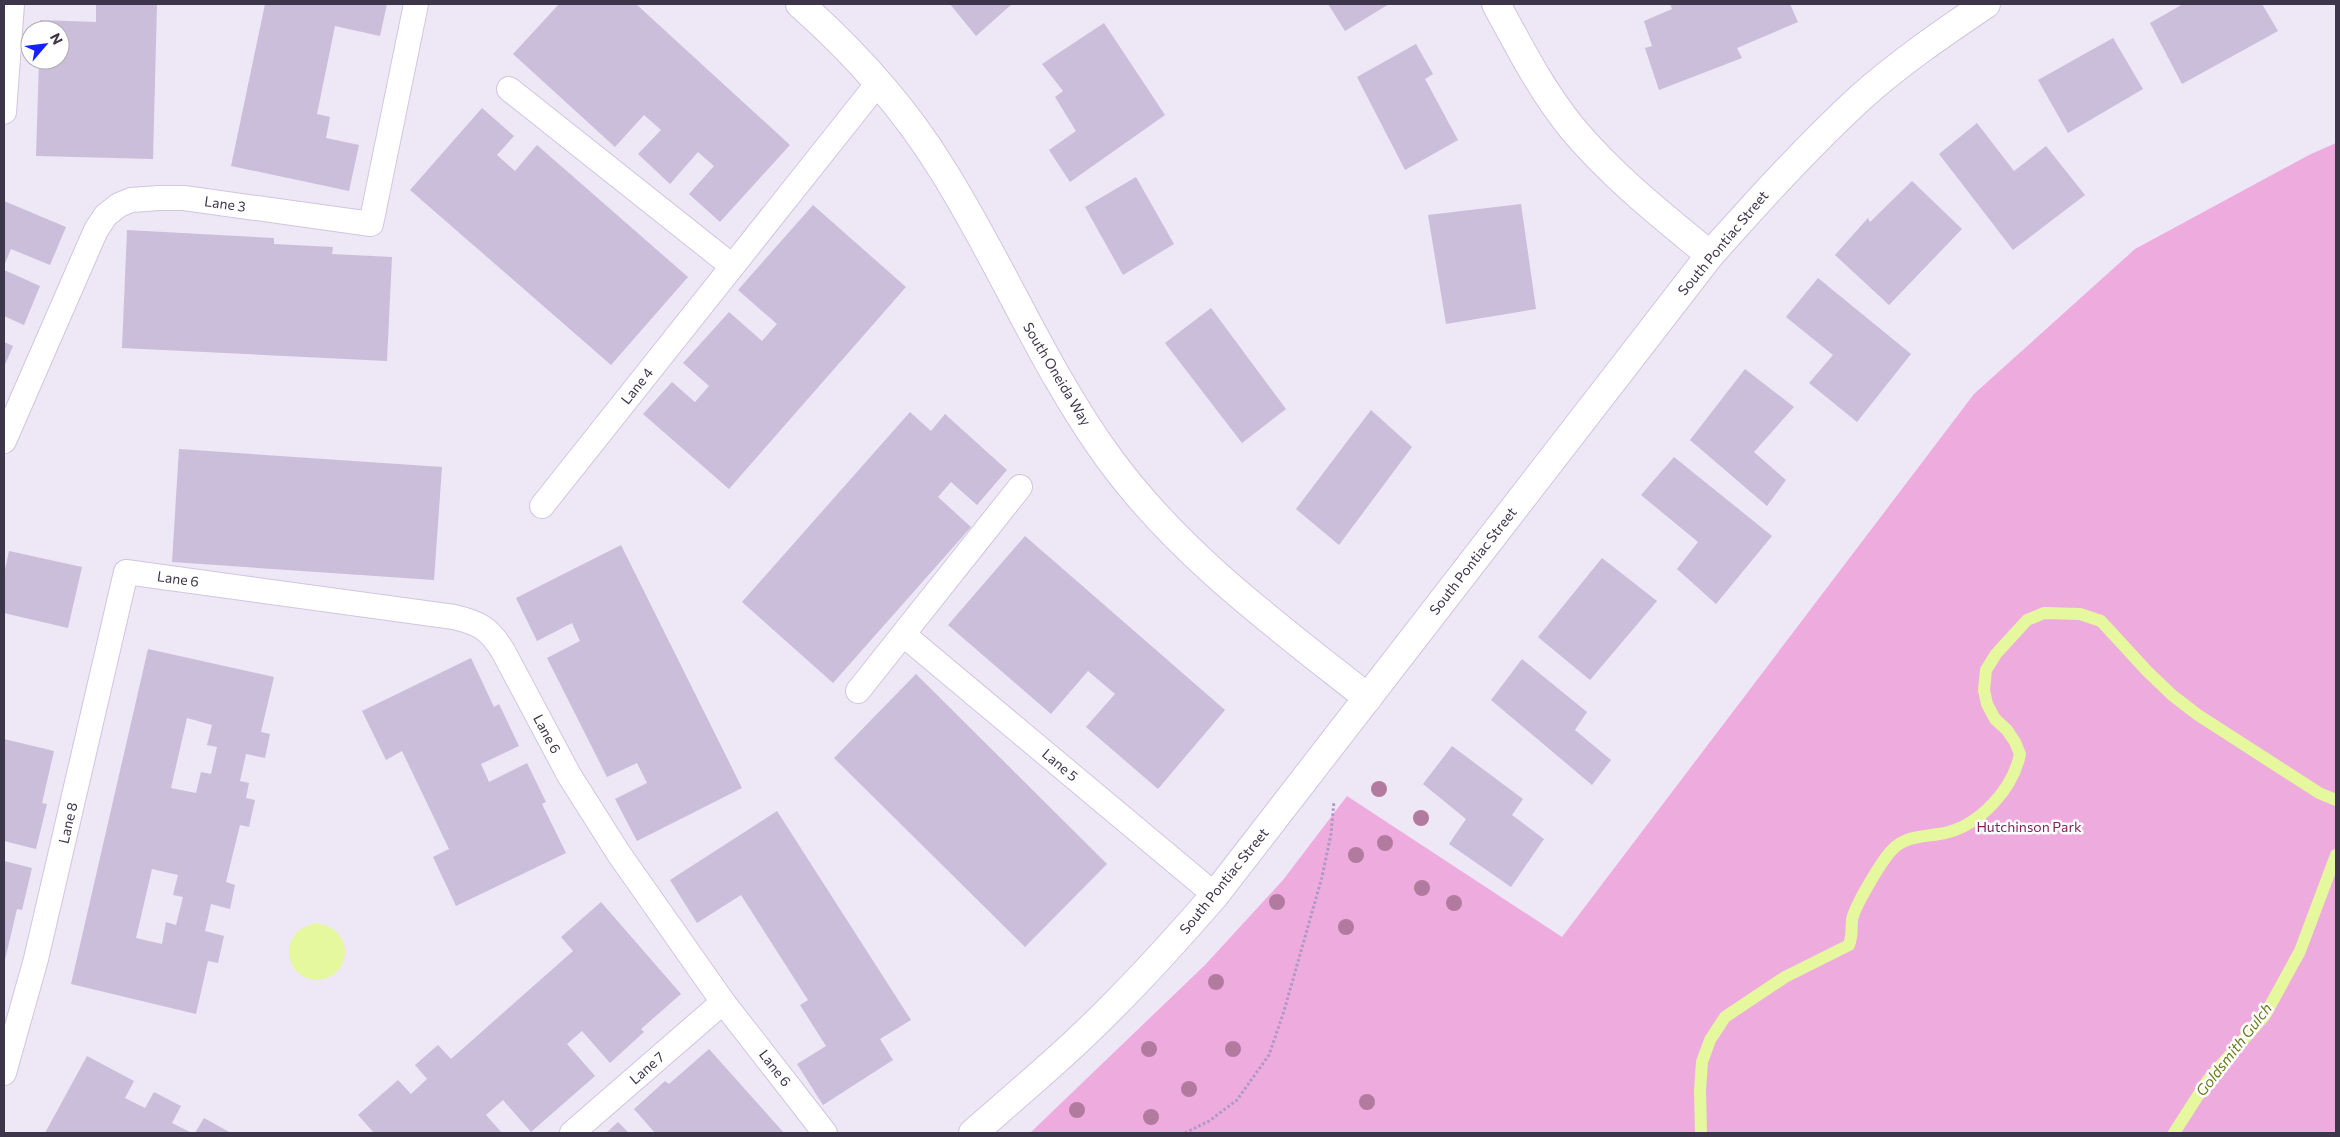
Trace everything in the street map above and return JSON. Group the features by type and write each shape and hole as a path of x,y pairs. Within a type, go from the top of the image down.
{"street":[{"name":"South Oneida Way","path":"800,4 850,52 878,83 942,168 1055,374 1098,442 1127,481 1159,519 1234,591 1368,698"},
{"path":"1496,4 1530,68 1572,128 1630,189 1710,255"},
{"name":"South Pontiac Street","path":"973,1133 1040,1075 1111,1009 1215,895 1710,255 1781,175 1862,96 1945,32 1986,4"}],"lane":[{"path":"4,112 12,4"},
{"name":"Lane 3","path":"4,441 96,230 106,215 114,208 139,198 184,198 371,224 416,4"},
{"name":"Lane 4","path":"542,506 878,83"},
{"path":"509,89 732,266"},
{"path":"858,692 1020,487"},
{"name":"Lane 6","path":"126,572 454,617 484,627 491,633 503,651 588,807 723,1002 826,1133"},
{"name":"Lane 8","path":"4,1073 36,958 126,572"},
{"name":"Lane 5","path":"904,636 1215,895"},
{"name":"Lane 7","path":"572,1133 723,1002"}],"path":[{"path":"1185,1133 1209,1121 1237,1100 1269,1055 1284,1011 1322,876 1331,834 1334,797"}],"green space":[{"name":"Hutchinson Park","path":"2336,143 2336,1133 1030,1133 1205,965 1283,880 1347,796 1562,937 1974,394 2135,249 2309,155"}],"shaded area":[{"path":"311,924 323,924 333,928 341,936 345,952 341,968 333,976 323,980 311,980 301,976 293,968 289,958 289,946 293,936 301,928"}],"building":[{"path":"96,4 157,4 153,159 36,156 39,70 70,70 70,21 96,22"},
{"path":"265,4 387,4 380,36 335,26 317,114 330,117 326,138 359,145 349,191 231,166"},
{"path":"559,4 636,4 790,145 720,222 689,194 714,166 698,152 670,184 638,154 661,130 644,115 615,147 513,54"},
{"path":"950,4 1012,4 976,36"},
{"path":"1328,4 1389,4 1345,31"},
{"path":"1670,4 1790,4 1798,22 1737,48 1742,58 1659,90 1645,48 1652,46 1644,21 1672,9"},
{"path":"2183,4 2262,4 2278,31 2182,84 2150,23"},
{"path":"1104,23 1165,115 1070,182 1049,150 1076,131 1055,97 1063,91 1042,64"},
{"path":"2113,38 2143,89 2068,133 2038,80"},
{"path":"1416,44 1433,74 1425,79 1458,140 1405,170 1357,77"},
{"path":"482,108 514,136 497,155 515,171 537,145 688,277 611,365 410,190"},
{"path":"1977,123 2014,171 2046,146 2085,195 2013,250 1939,154"},
{"path":"1136,177 1174,244 1123,275 1085,207"},
{"path":"1912,181 1962,229 1889,305 1835,255 1868,218 1870,222"},
{"path":"4,201 66,227 50,265 11,249 4,266"},
{"path":"1521,204 1536,309 1446,324 1428,215"},
{"path":"813,205 906,287 729,489 643,414 672,382 695,402 709,386 683,363 729,312 762,341 777,324 738,290"},
{"path":"127,230 274,238 274,244 333,247 332,254 392,257 387,361 122,348"},
{"path":"4,270 40,286 24,325 4,316"},
{"path":"1818,278 1911,354 1857,422 1809,383 1833,355 1786,317"},
{"path":"1211,308 1286,409 1242,443 1165,343"},
{"path":"4,342 13,346 4,367"},
{"path":"1745,369 1794,407 1754,452 1786,480 1767,506 1690,440"},
{"path":"1371,410 1412,447 1339,545 1296,509"},
{"path":"910,412 931,431 945,414 1007,470 977,505 951,482 938,497 971,527 833,683 742,602"},
{"path":"179,449 442,467 434,580 172,562"},
{"path":"1674,457 1772,536 1716,604 1677,569 1698,542 1641,495"},
{"path":"1025,536 1225,710 1158,789 1086,727 1115,694 1088,671 1051,714 948,625"},
{"path":"621,545 742,788 637,841 615,799 647,783 637,763 607,777 547,658 580,641 572,623 537,641 516,598"},
{"path":"9,551 82,567 68,628 4,613 4,574"},
{"path":"1602,558 1657,601 1590,680 1538,637"},
{"path":"148,649 274,677 261,732 270,734 265,758 246,754 240,781 249,783 246,798 255,800 249,827 240,825 226,882 235,885 230,909 211,904 205,931 224,936 218,963 208,961 196,1014 71,984","holes":["187,718 212,725 207,745 217,747 211,774 201,772 196,793 171,788","152,869 178,875 173,895 183,897 176,925 166,922 162,944 136,938"]},
{"path":"471,658 494,707 499,704 519,746 481,764 489,782 527,763 546,802 542,804 566,853 456,906 433,857 449,849 402,751 386,760 362,711"},
{"path":"1522,659 1587,712 1575,730 1611,760 1592,785 1491,700"},
{"path":"916,674 1107,864 1025,947 834,758"},
{"path":"4,739 54,751 42,803 47,804 36,849 4,841"},
{"path":"1452,746 1523,799 1512,815 1544,839 1511,887 1449,844 1466,819 1423,784"},
{"path":"777,811 911,1020 880,1039 893,1060 823,1105 797,1064 826,1046 800,1005 808,1000 741,895 697,923 670,880"},
{"path":"4,861 32,868 22,910 17,909 4,964"},
{"path":"601,902 681,994 641,1029 644,1032 610,1063 582,1031 567,1044 595,1076 531,1132 503,1100 486,1115 502,1133 374,1133 358,1115 398,1080 411,1094 427,1079 415,1065 438,1045 451,1059 573,951 561,937"},
{"path":"709,1049 784,1133 655,1133 634,1109 665,1081 669,1084"},
{"path":"87,1056 134,1081 125,1098 145,1108 154,1092 181,1106 172,1123 192,1133 45,1133"},
{"path":"204,1118 231,1133 195,1133"},
{"path":"618,1122 629,1133 606,1133"}],"waterway":[{"path":"1701,1133 1700,1090 1702,1062 1710,1040 1725,1017 1785,977 1849,945 1854,914 1875,873 1887,855 1897,845 1910,839 1945,833 1958,829 1970,822 1993,804 2010,780 2020,754 2015,742 2007,730 1995,719 1987,704 1984,690 1986,670 1996,654 2027,620 2044,613 2080,614 2101,621 2147,671 2172,695 2198,715 2319,793 2336,800"},
{"name":"Goldsmith Gulch","path":"2174,1133 2208,1080 2265,1015 2300,951 2336,855"}]}
